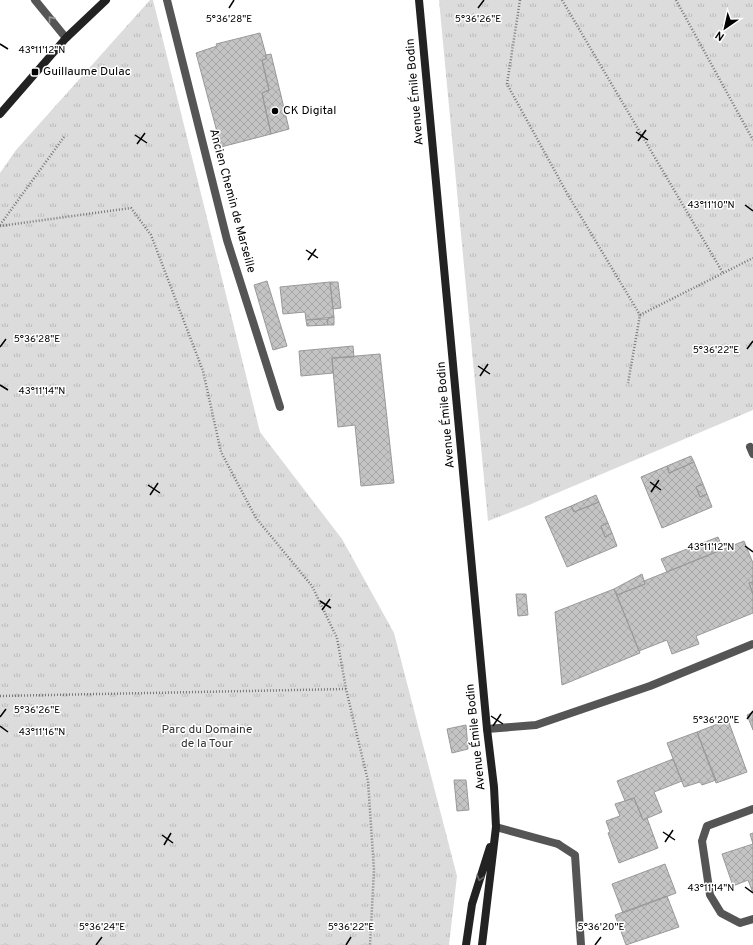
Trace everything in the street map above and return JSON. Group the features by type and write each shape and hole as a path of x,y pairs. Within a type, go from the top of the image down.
{"main road":[{"path":"0,114 66,38 106,0"},
{"name":"Avenue Émile Bodin","path":"419,0 487,729 494,787 496,827 482,945"},
{"name":"Avenue Émile Bodin","path":"466,945 472,904 496,827"}],"street":[{"path":"35,0 66,38"},
{"name":"Ancien Chemin de Marseille","path":"167,0 228,240 280,407"},
{"path":"487,729 536,725 650,686 753,644"},
{"path":"753,809 706,826 702,841 710,894 721,913 740,923 753,919"},
{"path":"496,827 558,844 575,855 581,945"}],"path":[{"path":"520,0 507,84 568,195 640,315 628,382"},
{"path":"562,0 723,273"},
{"path":"676,0 753,140"},
{"path":"0,226 64,137"},
{"path":"0,226 131,208 151,234 203,371 221,452 256,518 312,586 337,638 346,689 368,781 374,870 370,945"},
{"path":"640,315 753,258"},
{"path":"0,696 346,689"}],"green space":[{"name":"Parc du Domaine de la Tour","path":"150,0 153,0 260,432 342,539 394,633 457,876 449,945 0,945 0,173 16,150"},
{"path":"439,0 753,0 753,410 488,521"}],"building":[{"path":"260,33 266,55 266,59 262,60 269,90 262,93 271,134 221,147 196,53 217,46 216,44"},
{"name":"CK Digital","path":"271,54 289,129 271,134 262,93 269,90 262,60 266,59 266,55"},
{"path":"267,281 287,346 273,350 254,285"},
{"path":"330,282 338,282 341,308 333,309"},
{"path":"330,282 334,317 306,320 305,312 283,314 280,287"},
{"path":"334,317 334,325 328,325 327,319"},
{"path":"327,319 328,325 307,326 306,320"},
{"path":"353,346 354,357 332,358 333,373 301,376 299,351"},
{"path":"380,354 394,483 361,486 355,425 338,427 332,358"},
{"path":"691,456 694,462 669,473 667,466"},
{"path":"694,462 703,484 696,487 700,497 707,494 712,507 662,528 641,477 667,466 669,473"},
{"path":"703,484 707,494 700,497 696,487"},
{"path":"596,495 599,502 574,512 571,506"},
{"path":"599,502 608,523 601,526 605,537 612,533 617,546 567,567 545,517 571,506 574,512"},
{"path":"608,523 612,533 605,537 601,526"},
{"path":"718,537 723,549 667,572 661,559"},
{"path":"744,541 753,563 753,582 749,583 753,594 753,613 696,636 699,644 672,654 667,640 639,651 617,595 645,584 644,581"},
{"path":"642,574 645,584 617,595 614,589"},
{"path":"753,582 753,594 749,583"},
{"path":"614,589 640,653 562,685 555,612"},
{"path":"516,594 526,594 528,615 518,616"},
{"path":"753,712 753,730 747,715"},
{"path":"728,720 747,772 716,783 697,732"},
{"path":"466,725 468,749 452,753 447,729"},
{"path":"697,732 716,780 702,785 700,782 684,787 667,743"},
{"path":"673,759 682,781 654,792 662,812 643,820 634,798 625,801 617,781"},
{"path":"454,780 466,780 469,810 457,811"},
{"path":"634,798 643,820 647,818 658,848 619,863 608,833 610,832 606,821 620,816 615,804"},
{"path":"753,833 753,844 750,834"},
{"path":"753,844 753,893 748,880 733,886 722,854"},
{"path":"665,864 676,893 623,913 612,884"},
{"path":"667,896 679,927 626,945 615,915"}],"place":[{"name":"Guillaume Dulac","path":"35,72"},
{"name":"CK Digital","path":"275,111"}]}
